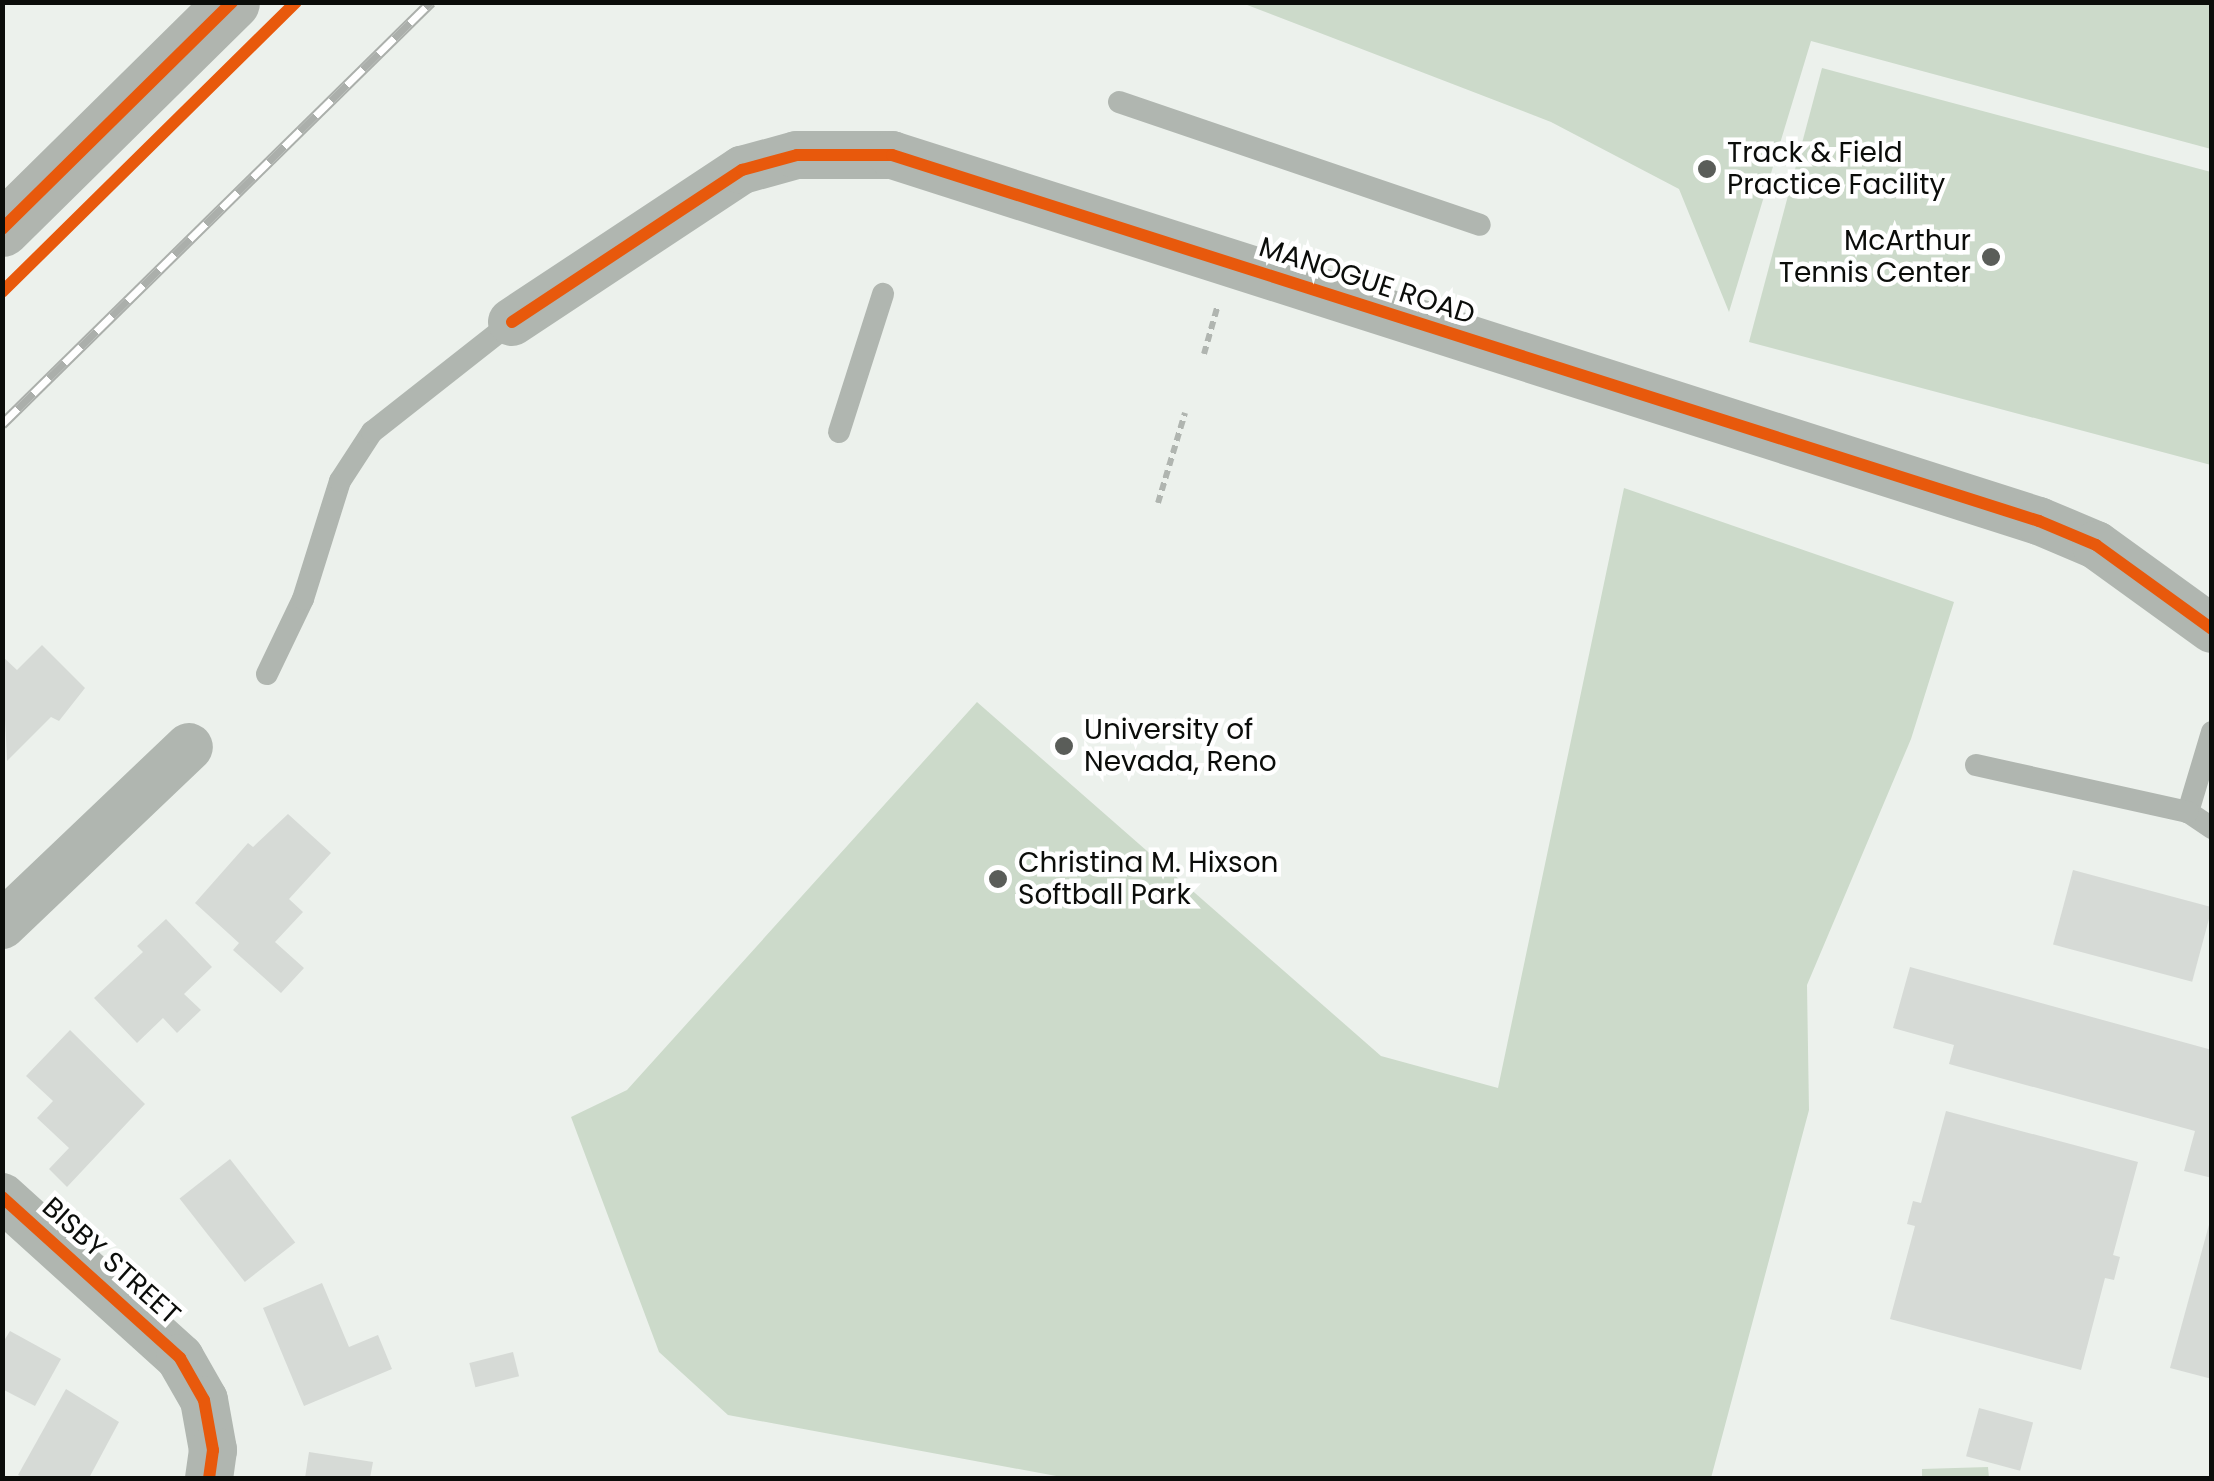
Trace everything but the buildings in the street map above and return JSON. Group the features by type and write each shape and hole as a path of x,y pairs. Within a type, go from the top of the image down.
{"street":[{"path":"2,229 232,2"},
{"name":"MANOGUE ROAD","path":"512,322 742,170 798,155 892,156 2040,521 2096,544 2212,630"},
{"path":"2,925 189,748"},
{"name":"BISBY STREET","path":"2,1197 180,1358 204,1400 213,1450 209,1478"}],"lane":[{"path":"1119,102 1480,225"},
{"path":"840,432 883,294"},
{"path":"267,674 303,598 340,481 372,432 512,322"},
{"path":"2188,812 2212,732"},
{"path":"1976,766 2188,812 2212,828"}],"path":[{"path":"1204,354 1220,297"},
{"path":"1158,503 1185,413"}],"green space":[{"name":"Track & Field Practice Facility","path":"1242,3 2211,3 2211,149 1811,41 1729,312 1679,189 1551,122"},
{"name":"McArthur Tennis Center","path":"1822,68 2211,172 2211,465 1749,342"},
{"path":"1624,488 1954,602 1911,739 1807,985 1809,1110 1711,1478 1067,1478 728,1415 659,1352 571,1117 627,1090 977,702 1381,1056 1498,1088"},
{"path":"1988,1467 1989,1478 1922,1478 1922,1469"}],"railway":[{"path":"2,424 431,2"}],"cycle path":[{"path":"2,229 232,2"},
{"path":"2,292 296,2"},
{"path":"512,322 742,170 797,155 892,155 2039,521 2096,545 2212,629"},
{"path":"2,1197 180,1358 204,1400 213,1450 209,1478"}],"place":[{"name":"Track & Field Practice Facility","path":"1707,169"},
{"name":"McArthur Tennis Center","path":"1991,257"},
{"name":"University of Nevada, Reno","path":"1064,746"},
{"name":"Christina M. Hixson Softball Park","path":"998,879"}]}
